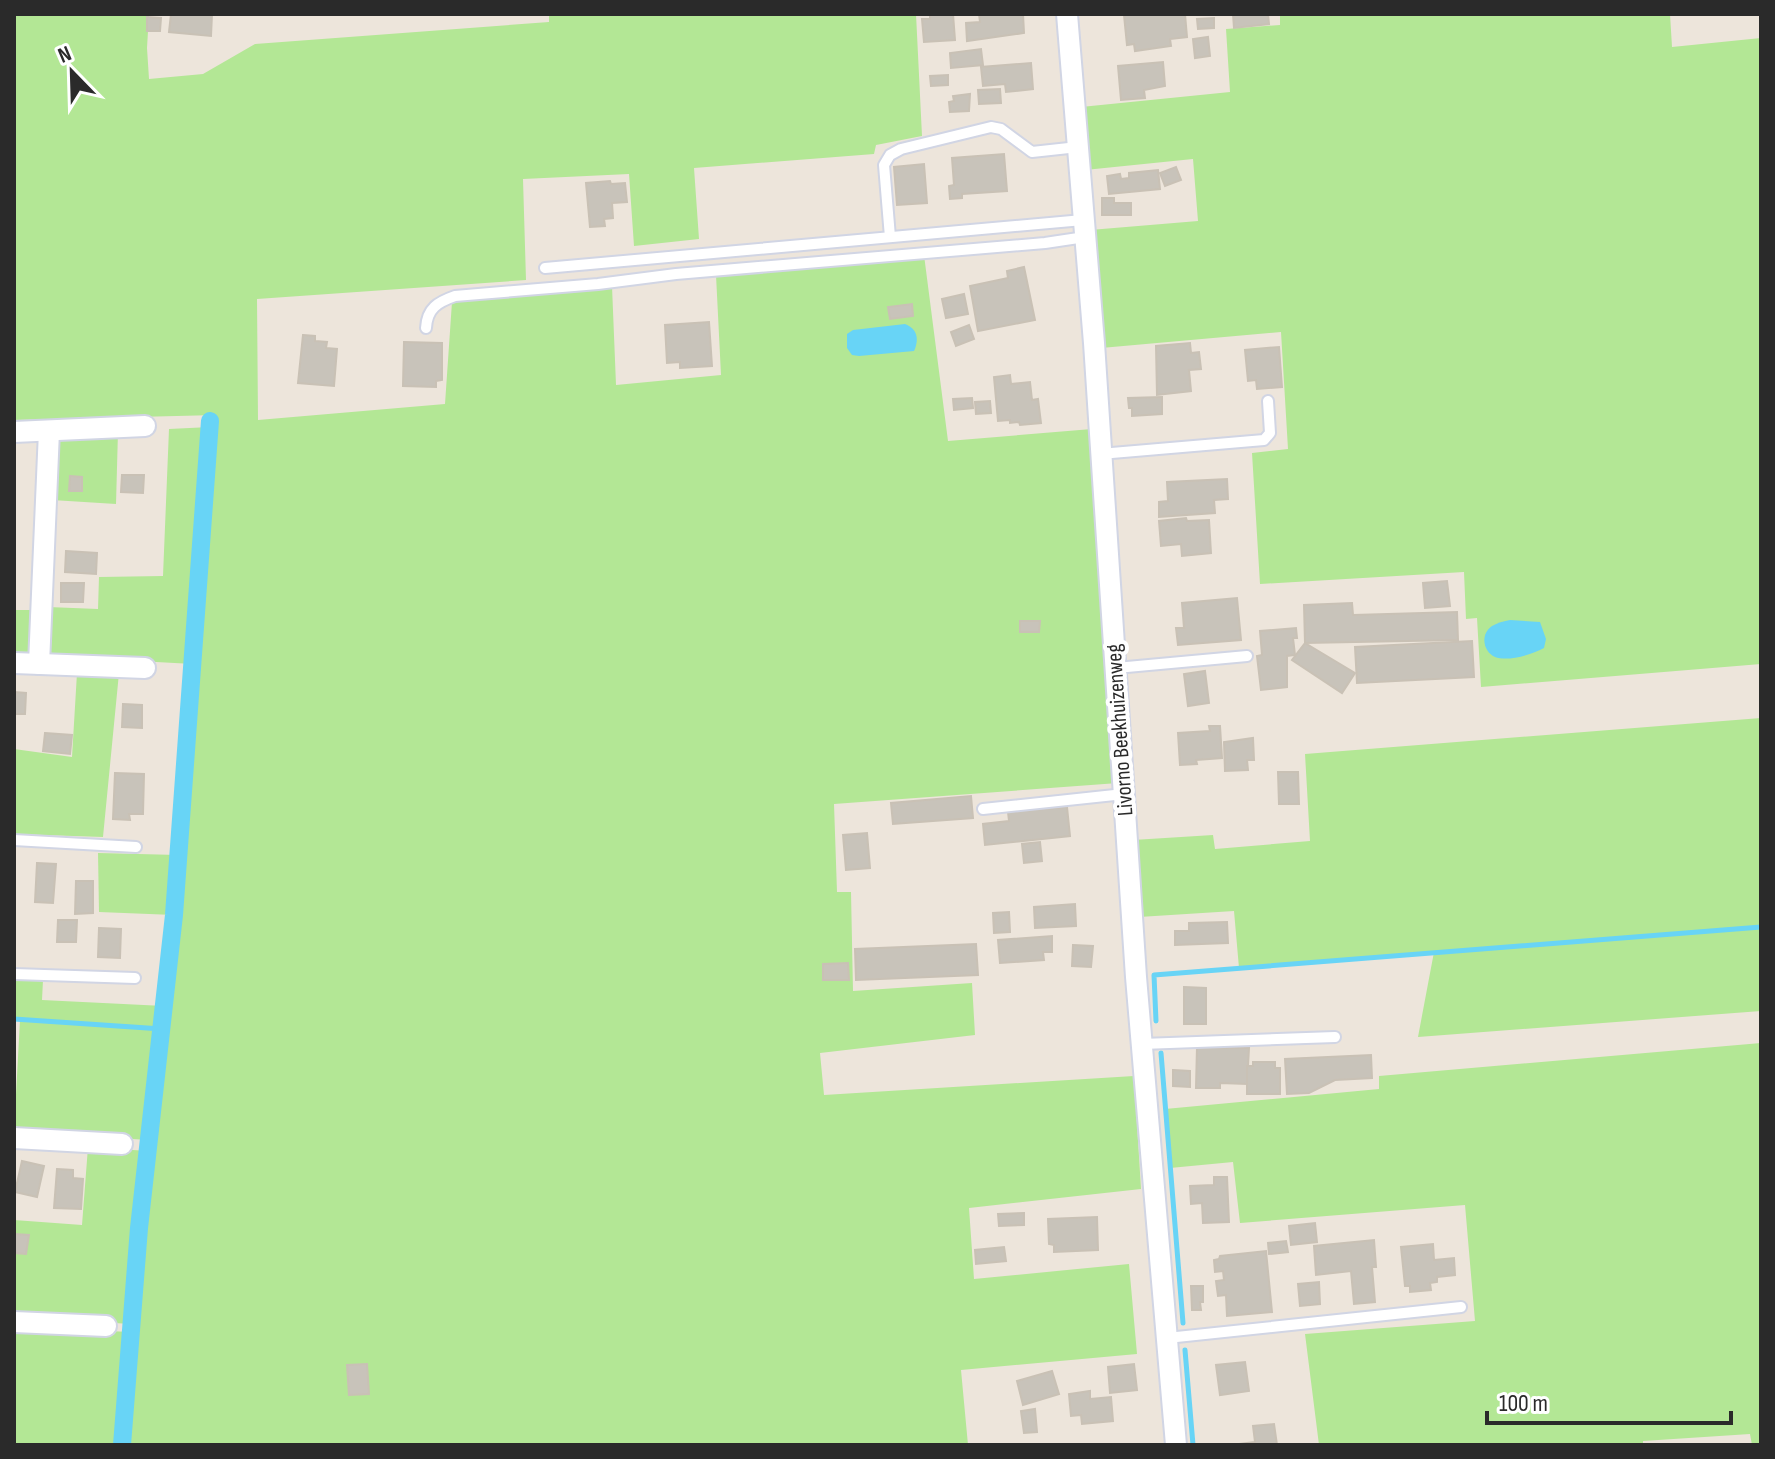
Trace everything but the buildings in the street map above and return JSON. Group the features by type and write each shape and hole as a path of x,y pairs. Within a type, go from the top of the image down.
{"street":[{"name":"Livorno Beekhuizenweg","path":"1067,14 1094,343 1142,1044 1176,1445"},
{"path":"14,432 145,426"},
{"path":"39,664 49,431"},
{"path":"14,663 145,668"},
{"path":"14,1138 122,1144"},
{"path":"14,1322 106,1326"}],"lane":[{"path":"890,237 884,165 890,155 901,149 991,127 1001,129 1032,152 1078,147"},
{"path":"545,268 890,237 1084,228"},
{"path":"426,328 426,317 431,308 455,296 1045,243 1084,228"},
{"path":"1100,454 1264,440 1270,433 1268,401"},
{"path":"1116,668 1247,656"},
{"path":"983,809 1124,794"},
{"path":"14,840 136,847"},
{"path":"14,974 135,978"},
{"path":"1142,1044 1335,1037"},
{"path":"1167,1338 1461,1307"}],"green space":[{"path":"14,14 149,14 149,79 203,74 255,44 549,22 549,14 916,14 922,136 876,145 874,154 694,168 699,239 634,246 629,174 523,179 526,280 257,299 258,420 445,404 452,302 612,286 616,385 721,375 716,275 924,255 948,441 1092,429 1118,783 834,804 837,892 851,892 853,991 972,983 975,1035 820,1053 824,1095 1134,1076 1141,1189 969,1208 974,1279 1129,1264 1137,1354 961,1370 968,1445 127,1445 155,1136 180,916 217,415 14,420"},
{"path":"1280,14 1670,14 1672,47 1761,38 1761,664 1481,687 1477,618 1466,619 1464,572 1260,584 1252,453 1288,449 1281,332 1101,348 1090,230 1198,221 1193,159 1085,170 1081,107 1230,92 1226,29 1280,25"},
{"path":"210,427 193,664 46,656 48,607 98,609 99,577 163,576 169,429"},
{"path":"56,431 118,431 116,504 52,500"},
{"path":"14,610 37,610 35,653 28,657 14,656"},
{"path":"77,673 119,673 103,837 14,834 14,749 72,757"},
{"path":"1761,718 1761,1011 1418,1037 1434,952 1239,968 1234,911 1139,917 1133,840 1213,835 1215,849 1310,841 1305,754"},
{"path":"98,853 178,855 174,915 99,912"},
{"path":"14,979 43,980 42,1000 164,1006 149,1140 14,1132 20,1020 14,1019"},
{"path":"1761,1043 1761,1445 1752,1445 1750,1434 1643,1441 1643,1445 1319,1445 1305,1334 1475,1321 1465,1205 1240,1223 1233,1162 1170,1168 1165,1109 1379,1089 1379,1076"},
{"path":"88,1147 148,1151 131,1324 14,1317 14,1220 82,1225"},
{"path":"14,1327 131,1332 122,1445 14,1445"}],"water":[{"path":"905,324 916,335 914,351 859,356 852,355 847,348 847,334 853,330"},
{"path":"1510,620 1540,622 1546,639 1544,648 1513,658 1491,655 1484,643 1488,629"}],"waterway":[{"path":"122,1445 139,1228 174,915 210,421"},
{"path":"1156,1021 1154,975 1761,927"},
{"path":"14,1019 162,1029"},
{"path":"1161,1053 1183,1323"},
{"path":"1185,1350 1193,1445"}]}
